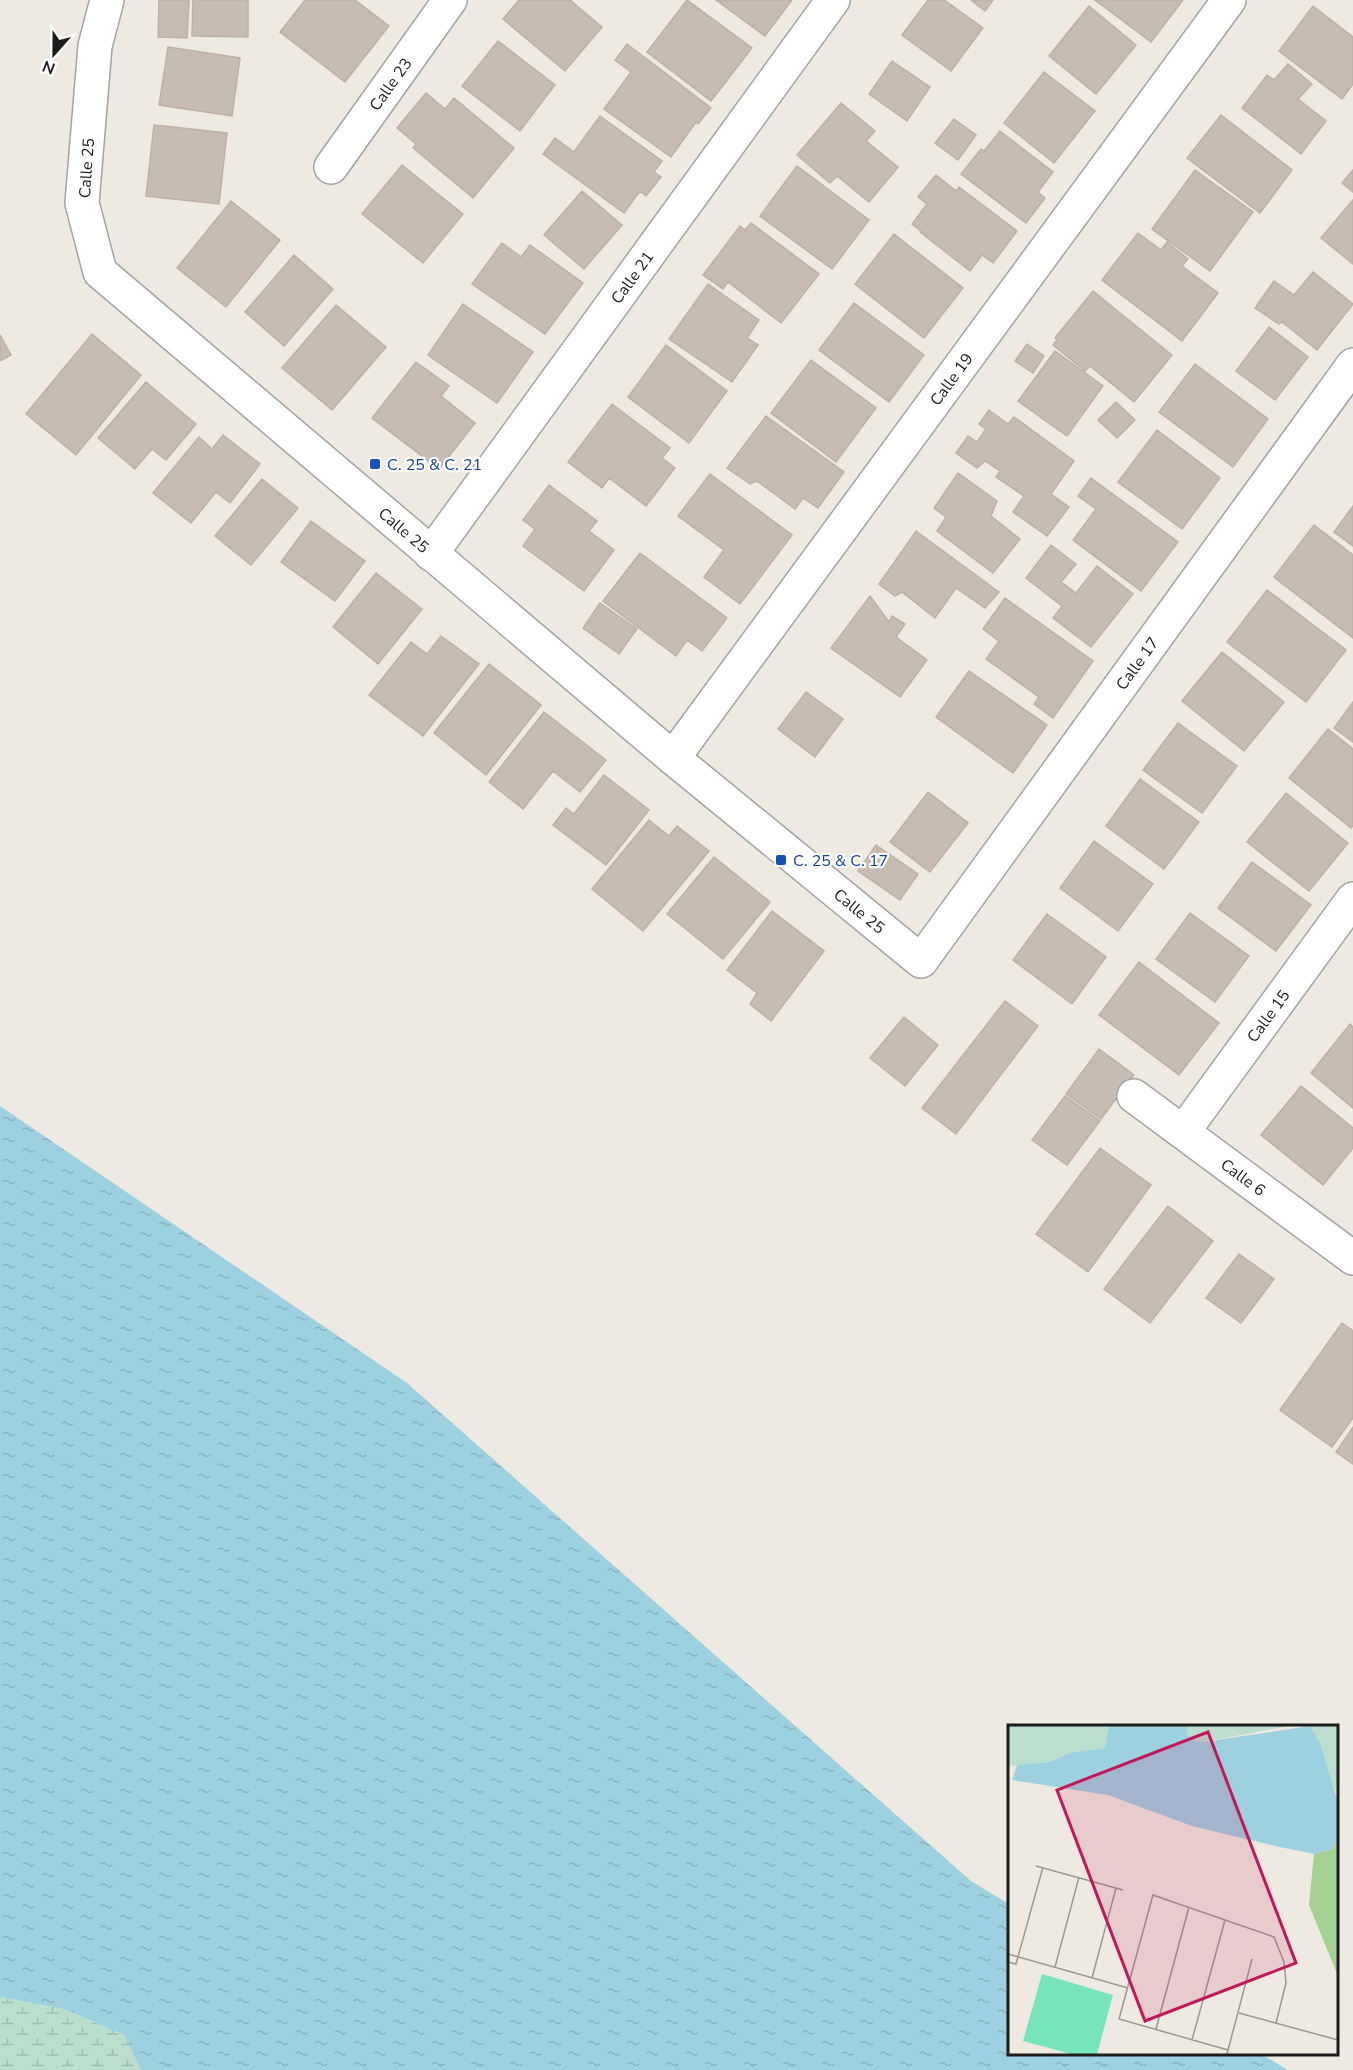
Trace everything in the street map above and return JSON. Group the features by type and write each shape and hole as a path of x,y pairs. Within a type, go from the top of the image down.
{"street":[{"name":"Calle 25","path":"107,0 95,46 82,203 100,272 673,758 921,961"},
{"name":"Calle 23","path":"332,167 450,0"},
{"name":"Calle 21","path":"431,554 833,0"},
{"name":"Calle 19","path":"673,758 1229,0"},
{"name":"Calle 17","path":"921,961 1353,365"},
{"name":"Calle 15","path":"1183,1132 1353,899"},
{"name":"Calle 6","path":"1134,1096 1353,1258"}],"green space":[{"path":"0,1997 64,2009 124,2035 141,2070 0,2070"}],"water":[{"path":"0,1106 407,1383 971,1881 1008,1903 1008,2055 1263,2055 1288,2070 141,2070 124,2035 64,2009 0,1997"}],"building":[{"path":"159,0 189,0 187,38 158,37"},
{"path":"193,0 248,0 248,37 192,36"},
{"path":"305,0 355,0 389,26 345,82 280,32"},
{"path":"519,0 570,0 602,27 565,71 503,19"},
{"path":"687,0 752,48 711,101 647,52"},
{"path":"716,0 792,0 765,36"},
{"path":"928,0 944,0 983,28 951,71 902,35"},
{"path":"971,0 993,0 985,11"},
{"path":"1095,0 1183,0 1151,42"},
{"path":"1089,6 1136,45 1096,94 1049,56"},
{"path":"1313,6 1353,37 1353,84 1342,99 1279,51"},
{"path":"498,41 555,85 520,131 462,86"},
{"path":"627,44 711,108 698,124 696,122 671,157 604,109 631,72 615,60"},
{"path":"168,47 240,58 232,116 159,105"},
{"path":"892,61 930,87 907,121 869,94"},
{"path":"1288,64 1312,84 1298,99 1326,121 1301,154 1242,108 1267,75 1274,80"},
{"path":"1044,72 1095,111 1054,163 1004,123"},
{"path":"426,93 445,109 454,98 514,148 473,198 413,148 416,144 397,128"},
{"path":"841,103 875,131 866,141 898,167 869,202 837,176 830,183 797,155"},
{"path":"1221,115 1292,170 1260,213 1187,158"},
{"path":"600,116 662,161 654,172 661,177 646,196 640,191 624,213 543,154 555,138 574,152"},
{"path":"954,119 976,135 958,160 935,143"},
{"path":"154,125 227,133 219,204 146,196"},
{"path":"1000,131 1053,172 1038,192 1045,198 1026,223 961,174 981,149 984,151"},
{"path":"402,165 463,214 423,263 362,214"},
{"path":"797,166 869,220 832,269 760,216"},
{"path":"1195,170 1253,212 1210,271 1152,229"},
{"path":"1353,170 1353,192 1342,183"},
{"path":"936,175 956,191 959,187 1017,231 993,263 982,255 970,271 912,224 927,204 918,197"},
{"path":"582,191 622,225 584,269 544,235"},
{"path":"1353,200 1353,264 1321,238"},
{"path":"231,201 280,240 226,307 177,268"},
{"path":"751,223 819,274 781,323 728,282 723,289 703,275 740,226 745,230"},
{"path":"1138,233 1161,250 1167,242 1188,259 1182,266 1218,293 1182,341 1102,280"},
{"path":"894,234 963,288 924,338 855,284"},
{"path":"502,243 521,257 530,245 583,283 545,334 472,284"},
{"path":"294,255 333,289 284,346 245,312"},
{"path":"1313,272 1353,304 1317,350 1282,322 1279,324 1255,308 1274,281 1294,295"},
{"path":"708,284 759,320 747,338 758,345 732,382 669,339"},
{"path":"1093,291 1172,355 1134,402 1090,366 1085,371 1053,345 1057,340 1055,338"},
{"path":"854,303 924,355 889,402 819,350"},
{"path":"463,304 533,352 497,403 428,355"},
{"path":"336,305 386,347 332,410 282,368"},
{"path":"1269,327 1308,357 1275,400 1236,371"},
{"path":"92,334 141,375 76,455 26,414"},
{"path":"0,335 11,355 0,361"},
{"path":"1027,344 1044,356 1033,373 1015,361"},
{"path":"666,345 727,391 689,443 628,397"},
{"path":"1055,351 1103,386 1067,436 1018,401"},
{"path":"811,360 876,408 836,462 771,413"},
{"path":"416,362 449,386 441,396 475,423 439,469 372,418"},
{"path":"1195,364 1268,419 1233,467 1159,412"},
{"path":"146,382 196,424 166,460 152,449 135,469 98,438"},
{"path":"1116,402 1135,420 1117,438 1098,420"},
{"path":"612,404 670,448 662,458 675,468 646,506 609,478 602,488 568,462"},
{"path":"989,410 1008,424 1014,417 1074,461 1051,494 1069,507 1047,536 1013,512 1024,496 996,477 1000,471 985,461 977,468 956,453 968,436 977,442 986,429 979,424"},
{"path":"766,416 844,472 818,508 803,498 795,509 757,481 750,484 727,468"},
{"path":"1157,430 1220,478 1182,529 1118,482"},
{"path":"223,435 260,464 230,503 216,492 191,523 153,493 199,437 212,449"},
{"path":"958,473 997,501 991,516 1020,539 993,573 937,531 946,517 934,508"},
{"path":"710,474 792,535 740,604 704,577 724,550 678,516"},
{"path":"1091,478 1178,542 1141,591 1073,540 1096,509 1078,496"},
{"path":"262,479 298,508 251,565 215,536"},
{"path":"549,485 597,521 589,531 614,550 584,591 523,546 535,529 523,520"},
{"path":"1353,506 1353,546 1334,532"},
{"path":"311,521 365,561 335,601 281,562"},
{"path":"1314,525 1353,555 1353,638 1274,577"},
{"path":"916,531 999,592 985,608 956,588 935,618 902,592 895,596 879,584"},
{"path":"1051,545 1076,564 1061,582 1076,593 1097,566 1133,594 1091,647 1053,618 1062,606 1026,578"},
{"path":"640,553 727,618 702,651 687,640 676,656 603,601"},
{"path":"376,573 422,609 378,664 333,627"},
{"path":"1267,590 1346,650 1306,702 1227,642"},
{"path":"870,596 889,622 892,616 905,624 896,637 927,660 900,697 831,648"},
{"path":"1005,598 1093,661 1053,718 1034,704 1039,697 986,659 999,641 983,629"},
{"path":"600,603 637,629 619,654 583,628"},
{"path":"441,636 479,664 423,736 369,695 411,642 427,654"},
{"path":"1222,652 1284,702 1244,751 1182,701"},
{"path":"489,664 541,705 486,775 434,733"},
{"path":"969,671 1047,725 1013,773 936,717"},
{"path":"806,692 843,719 815,757 778,729"},
{"path":"1353,702 1353,742 1334,728"},
{"path":"544,712 606,760 580,792 553,771 523,809 489,782"},
{"path":"1178,723 1237,766 1202,813 1143,770"},
{"path":"1328,729 1353,749 1353,826 1351,828 1289,778"},
{"path":"604,775 649,810 606,865 553,825 566,808 574,814"},
{"path":"1140,779 1199,822 1164,869 1106,826"},
{"path":"928,792 968,823 930,872 890,842"},
{"path":"1286,793 1348,843 1309,891 1247,842"},
{"path":"649,820 669,836 677,826 709,851 643,931 592,889"},
{"path":"1094,841 1153,884 1118,931 1060,888"},
{"path":"876,845 918,874 900,900 858,871"},
{"path":"714,857 770,902 723,959 667,914"},
{"path":"1252,862 1311,905 1276,951 1218,908"},
{"path":"772,911 824,951 771,1021 750,1004 757,993 727,970"},
{"path":"1190,913 1249,956 1215,1002 1156,959"},
{"path":"1047,914 1106,957 1072,1004 1013,960"},
{"path":"1139,962 1219,1023 1179,1075 1099,1015"},
{"path":"1005,1001 1038,1026 956,1134 922,1108"},
{"path":"904,1017 938,1045 905,1086 870,1058"},
{"path":"1350,1024 1353,1027 1353,1108 1311,1073"},
{"path":"1099,1049 1134,1075 1101,1119 1066,1094"},
{"path":"1301,1086 1353,1128 1353,1148 1323,1185 1261,1135"},
{"path":"1065,1096 1100,1121 1067,1165 1032,1140"},
{"path":"1100,1148 1151,1185 1088,1272 1036,1234"},
{"path":"1168,1206 1213,1241 1150,1323 1104,1289"},
{"path":"1239,1254 1274,1279 1241,1323 1206,1298"},
{"path":"1342,1323 1353,1331 1353,1418 1332,1447 1280,1410"},
{"path":"1353,1427 1353,1464 1336,1452"}],"place":[{"name":"C. 25 & C. 21","path":"375,464"},
{"name":"C. 25 & C. 17","path":"781,860"}]}
